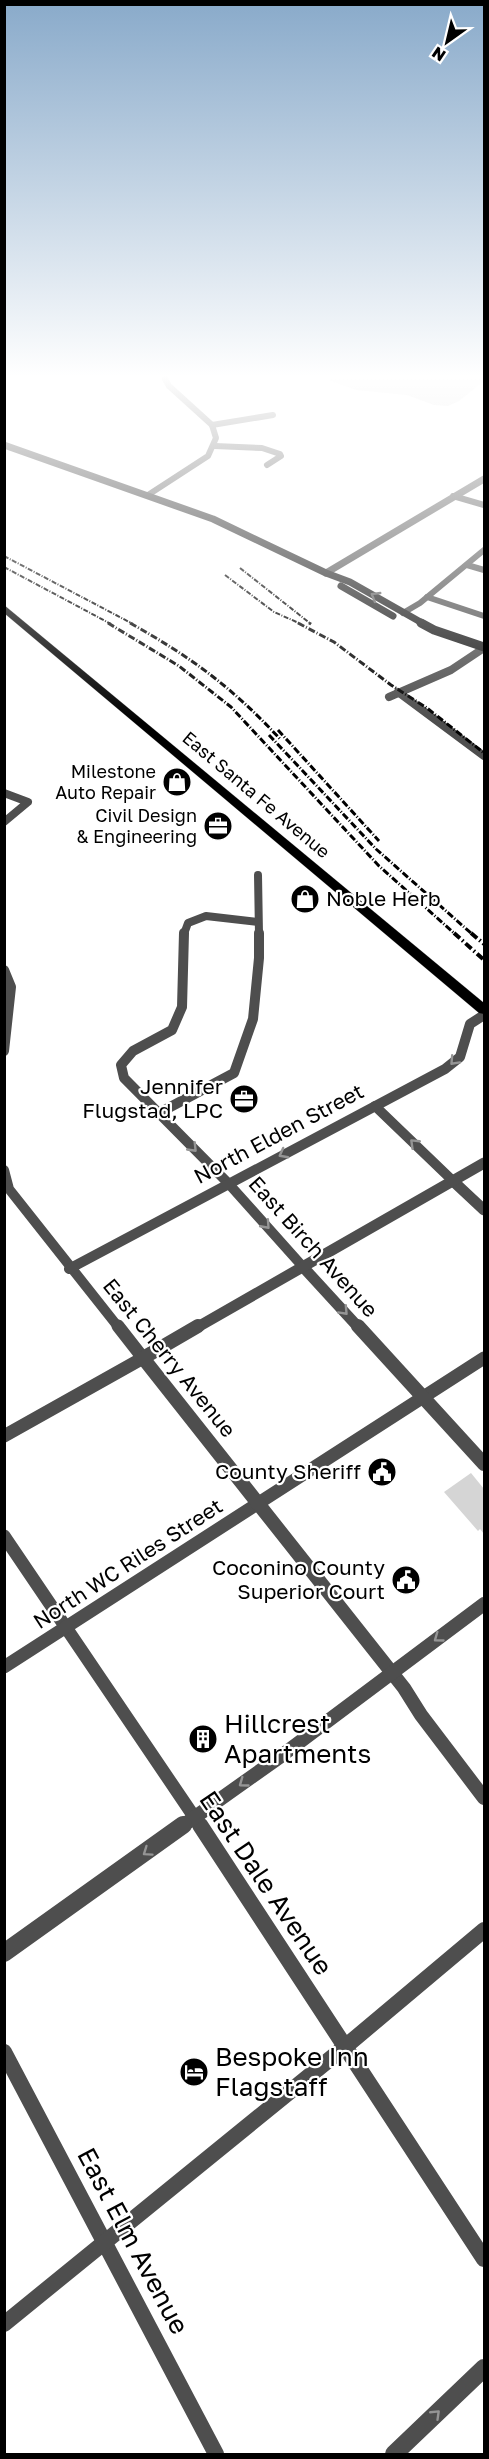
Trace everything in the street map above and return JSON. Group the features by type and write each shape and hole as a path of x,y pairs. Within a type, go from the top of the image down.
{"main road":[{"path":"144,494 213,519 326,573 350,582 434,630 483,651"},
{"path":"326,573 338,584 438,639 483,651"},
{"name":"East Santa Fe Avenue","path":"4,608 484,1010"}],"street":[{"path":"326,573 457,494"},
{"path":"453,496 484,505"},
{"path":"403,613 427,597 484,550"},
{"path":"467,565 484,570"},
{"path":"427,597 484,616"},
{"path":"389,697 440,675 483,651"},
{"path":"398,692 484,756"},
{"path":"4,793 27,802 4,822"},
{"path":"159,1113 234,1073 253,1019 259,958 258,875"},
{"name":"East Birch Avenue","path":"258,922 206,916 188,923 184,931 182,1007 172,1030 133,1051 121,1065 124,1078 228,1183 484,1464"},
{"path":"4,970 11,987 10,1015 4,1051"},
{"name":"North Elden Street","path":"69,1269 433,1076 460,1057 470,1024 484,1015"},
{"path":"375,1106 484,1210"},
{"path":"4,1436 304,1268 484,1163"},
{"name":"East Cherry Avenue","path":"4,1170 9,1189 69,1269 391,1672 484,1798"},
{"name":"North WC Riles Street","path":"4,1667 484,1358"},
{"name":"East Dale Avenue","path":"4,1536 195,1818 484,2259"},
{"path":"4,1953 195,1818 484,1604"},
{"path":"4,2324 346,2046 484,1930"},
{"name":"East Elm Avenue","path":"4,2052 216,2454"},
{"path":"394,2454 484,2368"}],"shaded area":[{"path":"471,1473 484,1489 484,1534 480,1529 478,1531 444,1492"}],"railway":[{"path":"4,556 133,624"},
{"path":"4,567 111,624"},
{"path":"240,568 311,624 309,623"},
{"path":"225,575 274,612 301,624"},
{"path":"108,623 179,666 231,707 379,866 455,934"},
{"path":"130,623 192,661 245,704 280,739"},
{"path":"298,623 334,642 391,685 427,708 484,753"},
{"path":"278,730 379,841"},
{"path":"269,735 376,849 472,934"},
{"path":"454,933 484,960"},
{"path":"471,933 484,944"}],"place":[{"name":"Milestone Auto Repair","path":"177,782"},
{"name":"Civil Design & Engineering","path":"218,826"},
{"name":"Noble Herb","path":"305,899"},
{"name":"Jennifer Flugstad, LPC","path":"244,1099"},
{"name":"County Sheriff","path":"382,1472"},
{"name":"Coconino County Superior Court","path":"406,1580"},
{"name":"Hillcrest Apartments","path":"203,1739"},
{"name":"Bespoke Inn Flagstaff","path":"194,2072"}]}
